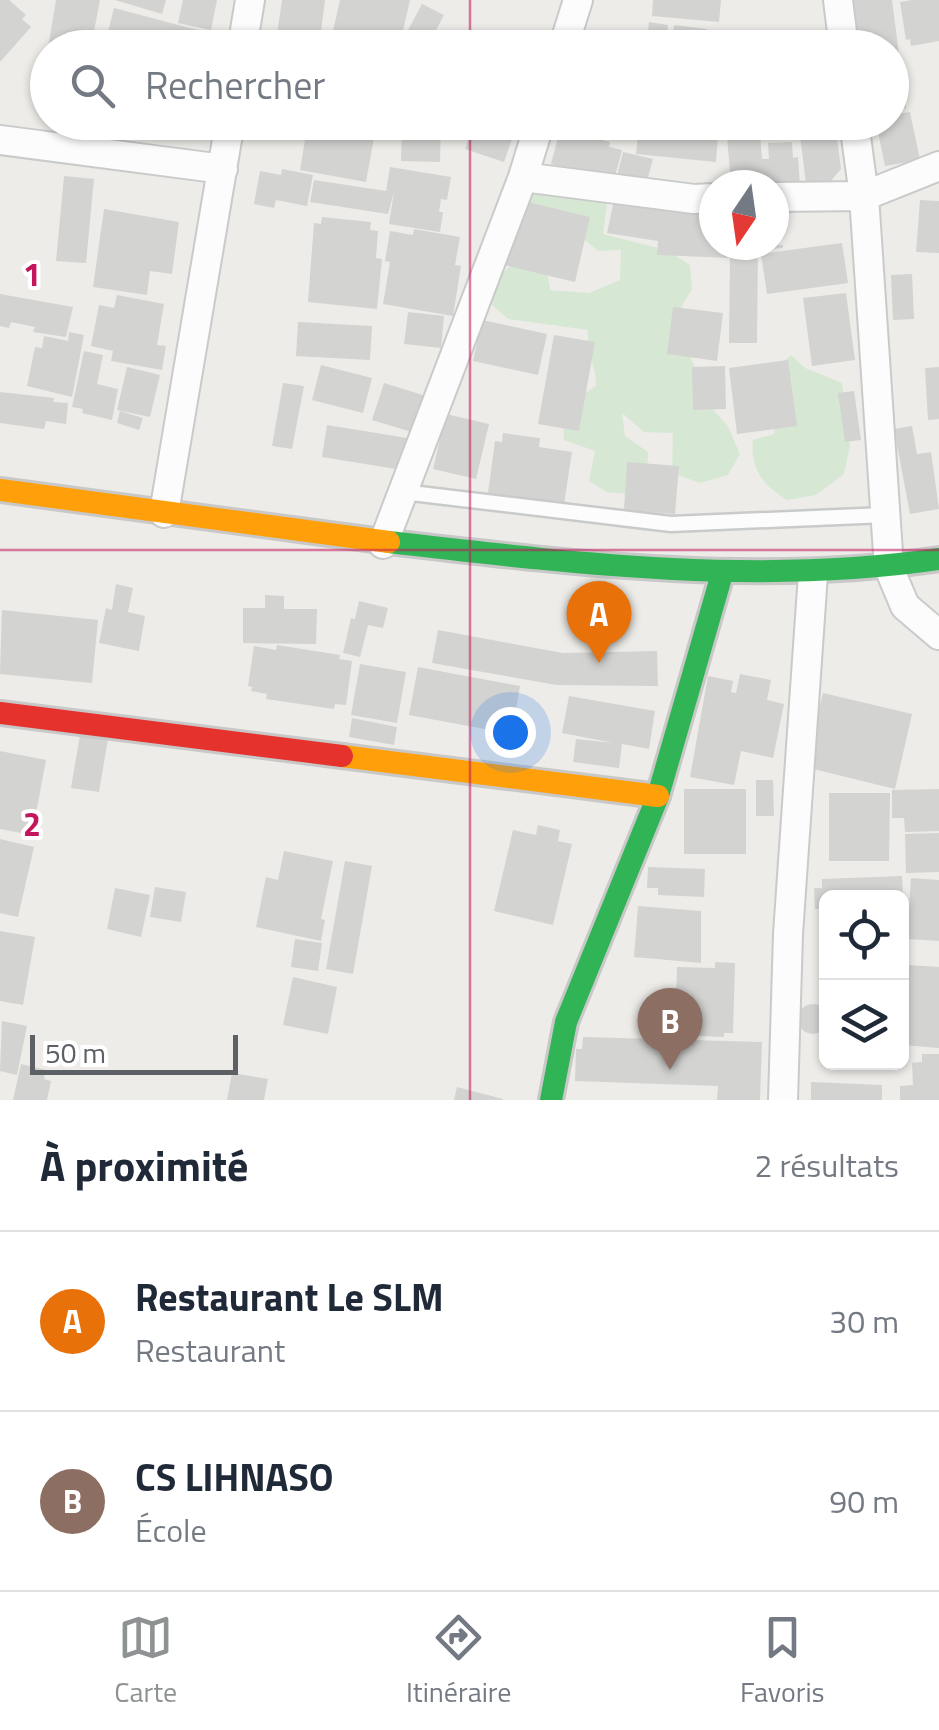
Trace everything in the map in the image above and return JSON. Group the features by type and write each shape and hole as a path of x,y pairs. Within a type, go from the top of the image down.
{"street":[{"path":"245,30 250,0"},
{"path":"569,30 578,0"},
{"path":"838,0 842,30"},
{"path":"0,140 223,169"},
{"path":"164,513 227,140"},
{"path":"383,544 534,140"},
{"path":"856,140 864,196 889,568 905,606 939,635"},
{"path":"789,197 864,196 939,166"},
{"path":"523,177 699,199"},
{"path":"0,490 383,544 722,574 814,574 889,568 939,558"},
{"path":"551,1100 566,1022 658,796 722,574"},
{"path":"783,1100 788,934 814,574"},
{"path":"0,713 658,796"}],"lane":[{"path":"403,492 671,524 886,515"}],"green space":[{"path":"532,190 587,192 607,205 603,234 666,250 690,265 692,289 678,313 683,340 706,402 728,426 740,454 728,475 700,483 672,473 673,433 644,432 622,413 625,436 648,452 647,480 637,495 607,492 589,481 595,451 564,440 563,417 579,397 596,386 588,330 508,319 491,304 493,281 517,261 547,271 550,290 589,293 620,280 621,250 598,251 580,236 526,211"},
{"path":"791,355 805,368 842,383 850,446 844,474 816,495 787,500 771,488 756,468 753,440 774,434 779,399 769,375"}],"building":[{"path":"0,0 9,0 26,15 22,19 31,27 0,62"},
{"path":"56,0 100,0 94,30 51,30"},
{"path":"115,0 166,0 162,14"},
{"path":"183,0 217,0 211,30 178,23"},
{"path":"282,0 325,0 321,30 278,30"},
{"path":"340,0 410,0 403,30 333,30"},
{"path":"653,0 721,0 719,22 652,16"},
{"path":"853,0 892,0 896,30 857,30"},
{"path":"939,0 939,41 911,46 900,2"},
{"path":"422,4 444,15 436,30 408,30"},
{"path":"114,8 197,30 108,30"},
{"path":"649,22 668,25 667,30 648,30"},
{"path":"674,25 707,30 673,30"},
{"path":"909,112 920,160 885,166 880,140 909,140"},
{"path":"305,140 374,140 366,182 300,170"},
{"path":"402,140 441,140 440,162 401,161"},
{"path":"468,140 512,140 504,162 465,149"},
{"path":"557,140 602,140 610,142 609,147 622,150 614,180 551,164"},
{"path":"637,140 718,140 716,162 636,154"},
{"path":"727,140 760,140 762,159 769,159 768,143 792,142 793,158 798,157 800,186 789,186 789,170 730,170"},
{"path":"801,140 837,140 841,169 829,183 806,184"},
{"path":"623,152 653,159 645,188 616,180"},
{"path":"390,167 451,177 447,200 441,199 440,232 389,224 394,192 388,214 310,202 314,180 386,191"},
{"path":"282,169 313,175 307,206 276,200 274,208 254,204 260,171 281,175"},
{"path":"64,176 94,179 86,263 56,261"},
{"path":"519,200 590,217 575,282 504,265"},
{"path":"614,200 699,212 699,257 657,255 658,241 607,233"},
{"path":"920,200 939,201 939,253 916,252"},
{"path":"104,209 179,222 172,274 150,271 147,295 93,287"},
{"path":"322,217 371,222 370,230 378,231 376,258 382,259 377,309 308,302 314,223 321,224"},
{"path":"414,229 460,237 455,265 461,266 453,316 383,304 390,231 413,235"},
{"path":"842,243 848,283 767,294 762,260 789,260 789,250"},
{"path":"730,260 758,260 757,343 729,343"},
{"path":"912,274 914,319 893,320 891,275"},
{"path":"846,293 855,360 812,366 803,298"},
{"path":"0,294 73,307 66,337 33,332 35,327 11,322 9,328 0,326"},
{"path":"117,295 164,304 157,345 166,346 162,370 111,361 113,351 91,346 99,305 114,308"},
{"path":"673,307 723,313 717,361 667,354"},
{"path":"408,312 444,316 441,348 404,344"},
{"path":"482,320 547,334 538,375 473,361"},
{"path":"298,322 372,326 370,360 296,356"},
{"path":"69,332 84,335 72,397 27,386 35,347 42,348 44,336 68,341"},
{"path":"554,335 595,342 579,431 538,424"},
{"path":"84,351 103,355 97,384 118,389 112,420 72,407"},
{"path":"788,360 797,426 737,434 729,368"},
{"path":"321,365 372,378 363,413 312,400"},
{"path":"725,366 726,409 693,410 692,367"},
{"path":"127,367 160,375 150,417 117,410"},
{"path":"939,367 939,419 928,420 925,368"},
{"path":"283,383 304,386 292,449 272,446"},
{"path":"384,383 426,396 415,433 372,420"},
{"path":"854,391 861,440 845,442 838,393"},
{"path":"0,392 68,403 66,424 46,421 44,429 0,423"},
{"path":"120,411 143,418 139,430 117,423"},
{"path":"446,414 489,424 476,479 433,469"},
{"path":"327,425 407,438 402,470 322,457"},
{"path":"912,426 917,454 931,452 939,509 910,514 894,429"},
{"path":"503,433 540,438 539,447 572,452 564,504 488,493 495,441 502,442"},
{"path":"627,462 679,466 675,514 624,510"},
{"path":"116,584 133,588 128,612 145,616 139,651 99,643 106,608 112,610"},
{"path":"265,595 284,596 284,609 317,609 316,644 243,643 243,608 265,608"},
{"path":"359,601 388,608 383,628 368,625 360,657 343,653"},
{"path":"2,610 98,620 92,683 0,674"},
{"path":"438,630 563,653 657,651 658,686 557,685 432,663"},
{"path":"277,645 340,655 339,659 352,661 346,705 335,704 334,709 266,699 267,694 251,691 248,686 254,646 276,650"},
{"path":"360,664 406,672 397,723 351,715"},
{"path":"418,667 520,686 512,734 409,715"},
{"path":"740,674 771,680 767,700 784,704 773,758 741,751 734,785 690,777 708,676 733,681 731,692 736,693"},
{"path":"823,693 912,714 895,789 805,767"},
{"path":"569,696 655,711 649,749 622,744 619,768 573,762 576,739 614,743 562,733"},
{"path":"352,718 397,727 394,745 349,737"},
{"path":"80,735 108,739 99,792 71,788"},
{"path":"0,751 46,760 32,835 0,829"},
{"path":"756,780 773,780 774,816 756,816"},
{"path":"684,789 746,789 746,854 684,854"},
{"path":"939,789 939,831 905,832 904,818 892,818 892,790"},
{"path":"829,793 890,793 889,861 829,861"},
{"path":"538,825 560,830 558,841 572,844 553,925 494,911 513,830 536,835"},
{"path":"939,833 939,872 906,873 905,834"},
{"path":"0,839 34,847 18,917 0,913"},
{"path":"284,851 333,861 321,919 325,920 321,941 256,927 266,877 278,880"},
{"path":"345,861 372,866 353,974 326,969"},
{"path":"648,867 705,869 704,897 658,895 658,888 647,888"},
{"path":"902,876 903,890 819,890 819,909 815,909 814,888 822,888 822,879"},
{"path":"911,878 939,880 939,941 909,939"},
{"path":"155,887 186,892 181,922 150,917"},
{"path":"115,888 150,895 141,937 107,929"},
{"path":"638,906 701,911 701,963 634,957"},
{"path":"0,931 35,937 23,1005 0,1001"},
{"path":"295,939 322,943 318,971 291,967"},
{"path":"715,962 735,963 733,1033 724,1033 724,1037 675,1035 677,967 715,968"},
{"path":"909,965 939,967 939,1048 909,1046"},
{"path":"293,977 337,987 328,1034 283,1025"},
{"path":"813,1004 819,1006 819,1032 813,1034 803,1029 798,1019 803,1009"},
{"path":"2,1021 27,1026 17,1075 0,1071"},
{"path":"583,1037 762,1042 760,1100 717,1100 718,1086 575,1081 576,1049 582,1049"},
{"path":"922,1054 939,1054 939,1100 900,1100 900,1086 913,1085 912,1063 922,1062"},
{"path":"21,1064 46,1070 44,1079 51,1081 47,1100 13,1100"},
{"path":"232,1073 268,1079 264,1100 227,1100"},
{"path":"811,1082 882,1085 882,1100 811,1100"},
{"path":"457,1087 503,1099 503,1100 454,1100"}],"traffic: fast":[{"path":"389,542 595,564 733,571 870,567 939,559"},
{"path":"551,1100 566,1022 658,796 722,574"}],"traffic: slow":[{"path":"0,490 389,542"},
{"path":"342,756 658,796"}],"traffic: jam":[{"path":"0,713 342,756"}],"place":[{"name":"Restaurant Le SLM","path":"599,663"},
{"name":"CS LIHNASO","path":"670,1070"}]}
